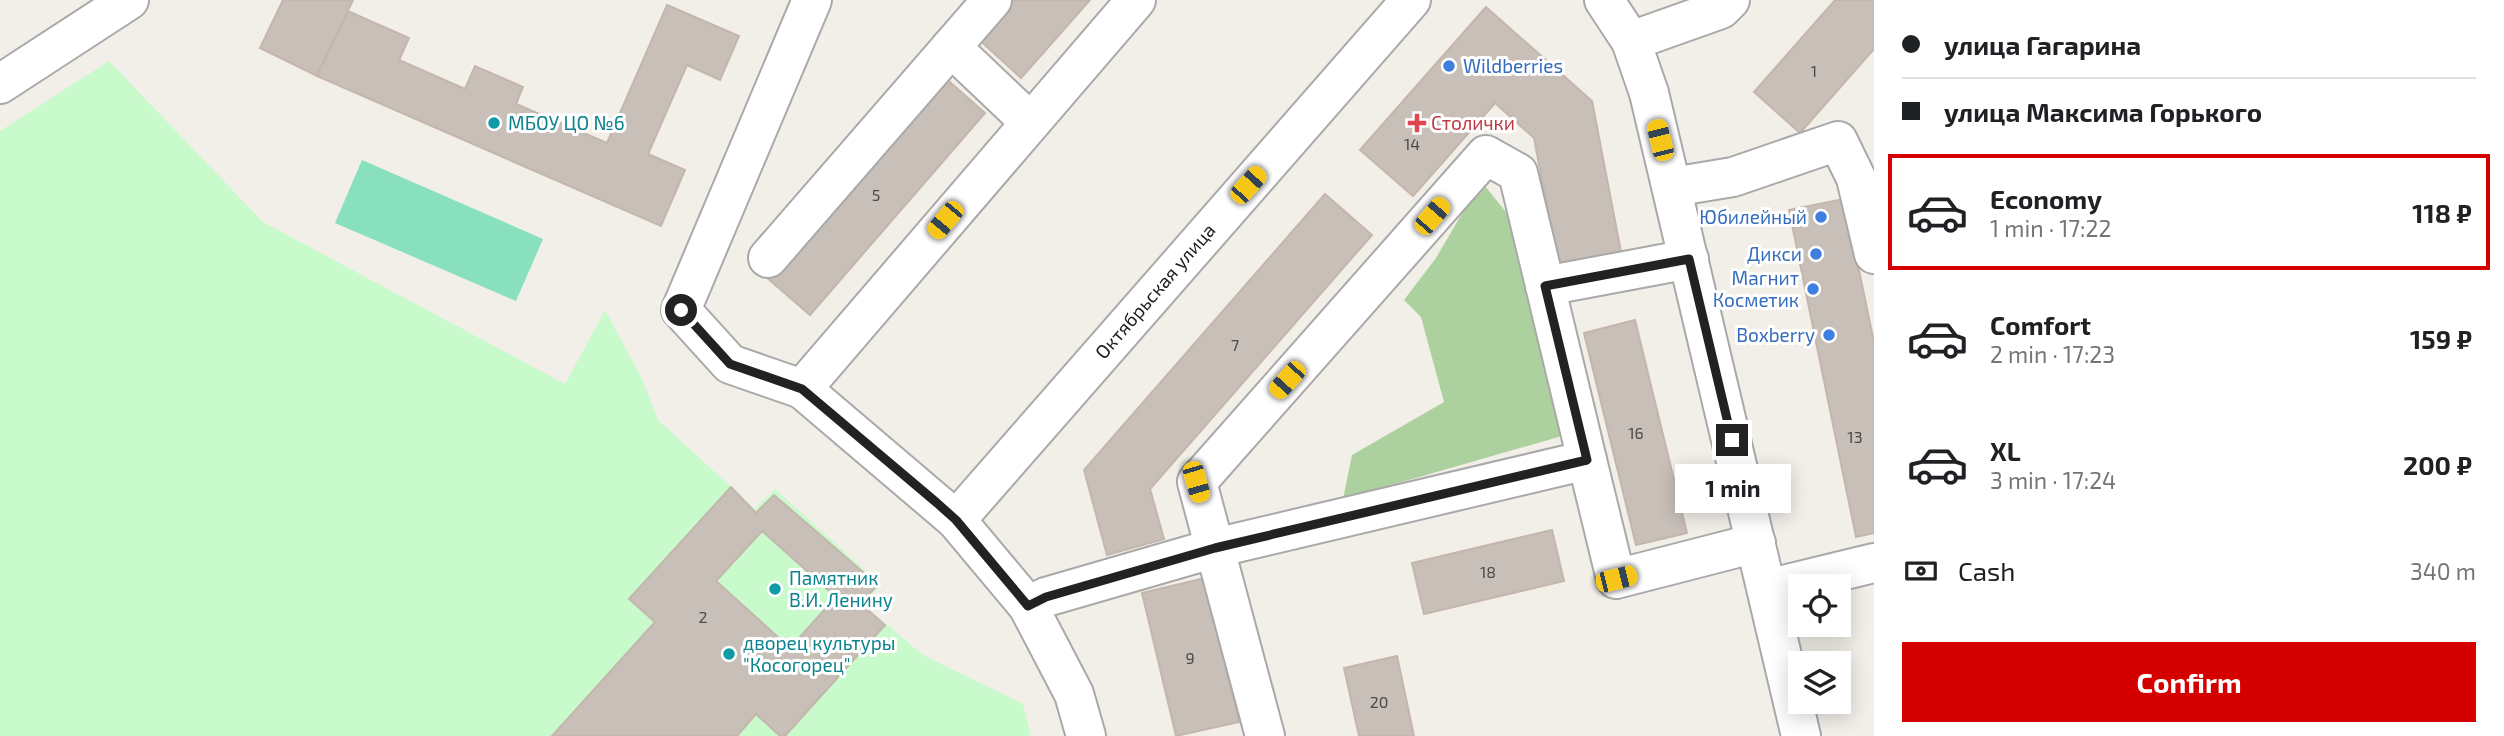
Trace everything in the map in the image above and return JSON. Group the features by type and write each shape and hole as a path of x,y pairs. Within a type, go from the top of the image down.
{"street":[{"path":"0,84 128,0"},
{"path":"812,0 681,310 730,364 802,389 956,520 1028,606 1074,694 1086,736"},
{"path":"768,258 992,0"},
{"path":"802,389 1136,0"},
{"name":"Октябрьская улица","path":"956,520 1411,0"},
{"path":"1604,0 1630,41 1648,93 1801,736"},
{"path":"1630,41 1721,9 1730,0"},
{"path":"951,47 1030,122"},
{"path":"1672,187 1733,177 1838,141 1856,178 1874,254"},
{"path":"1265,736 1196,482 1486,155 1518,173 1616,579 1756,543"},
{"path":"1545,286 1689,259"},
{"path":"1028,606 1046,597 1215,548 1587,460"},
{"path":"1767,589 1874,563"}],"green space":[{"path":"109,61 263,222 565,384 605,310 642,379 658,420 755,509 775,489 881,585 863,605 923,655 1023,704 1031,736 0,736 0,131"},
{"path":"362,160 543,239 516,301 335,223"},
{"path":"1481,181 1510,217 1562,436 1343,499 1352,455 1444,402 1421,317 1404,300 1436,258"}],"building":[{"path":"283,0 353,0 317,76 260,48"},
{"path":"1009,0 1090,0 1021,78 976,37"},
{"path":"1835,0 1874,0 1874,49 1800,133 1754,92"},
{"name":"МБОУ ЦО №6","path":"667,5 739,36 720,80 687,65 648,154 685,170 661,226 317,76 348,11 409,38 399,60 465,89 475,66 523,87 516,104 607,143"},
{"path":"1486,7 1592,101 1622,257 1559,270 1534,138 1495,103 1413,196 1360,150"},
{"path":"942,75 985,113 810,315 766,277"},
{"path":"1325,194 1372,235 1150,489 1164,539 1107,555 1084,470"},
{"path":"1844,199 1874,342 1874,533 1856,537 1789,210"},
{"path":"1635,320 1687,533 1636,545 1584,333"},
{"path":"731,487 756,513 774,495 878,585 860,603 885,625 785,736 780,736 756,714 737,736 552,736 655,622 629,599","holes":["762,531 836,597 790,648 716,581"]},
{"path":"1552,530 1564,581 1424,614 1412,563"},
{"path":"1205,578 1239,722 1176,736 1142,593"},
{"path":"1397,656 1414,736 1359,736 1344,668"}],"place":[{"name":"Wildberries","path":"1449,66"},
{"name":"МБОУ ЦО №6","path":"494,123"},
{"name":"Столички","path":"1417,123"},
{"name":"Юбилейный","path":"1821,217"},
{"name":"Дикси","path":"1816,254"},
{"name":"Магнит Косметик","path":"1813,289"},
{"name":"Boxberry","path":"1829,335"},
{"name":"Памятник В.И. Ленину","path":"775,589"},
{"name":"дворец культуры \"Косогорец\"","path":"729,654"}],"route":[{"path":"681,310 730,364 802,389 937,503 956,520 1028,606 1046,597 1215,548 1587,460 1545,286 1689,259 1732,440"}]}
